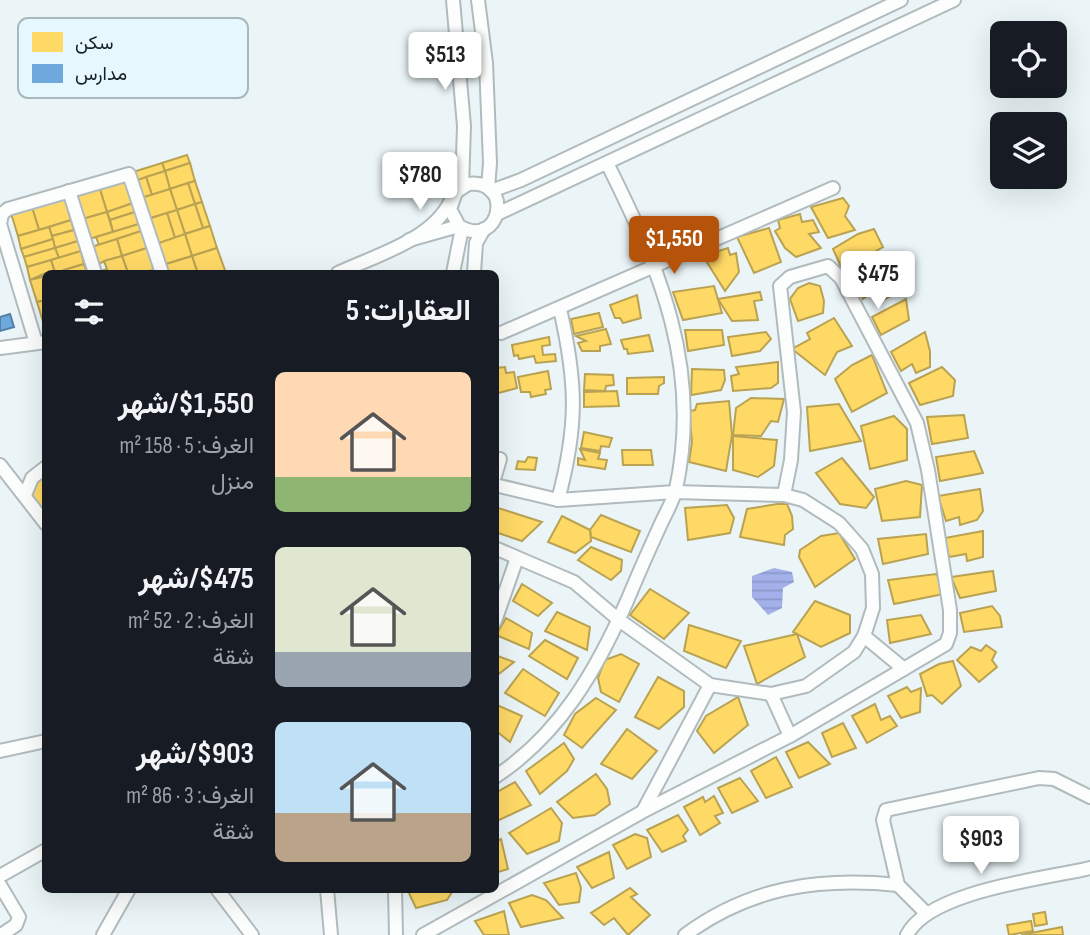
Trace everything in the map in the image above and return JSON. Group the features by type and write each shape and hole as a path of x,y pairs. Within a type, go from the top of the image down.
{"street":[{"path":"453,0 464,126 462,187"},
{"path":"478,0 487,76 489,189 498,202 497,214"},
{"path":"344,270 409,240 437,220 462,187 475,184 489,189 522,180 901,0"},
{"path":"474,270 476,243 497,214 954,0"},
{"path":"499,774 532,749 572,706 608,647 675,492 683,437 683,377 676,337 656,266 607,163"},
{"path":"0,348 41,343 1,218 8,209 130,175 162,270"},
{"path":"501,333 833,188"},
{"path":"69,191 94,270"},
{"path":"451,200 450,209 460,227 469,231 484,229"},
{"path":"409,240 460,227"},
{"path":"453,270 460,227"},
{"path":"499,892 642,812 790,736 942,649 950,633 944,561 921,436 909,406 841,278 828,266 790,277 780,286 794,412 791,460 784,495"},
{"path":"558,500 571,450 574,414 574,382 560,309"},
{"path":"0,465 42,518"},
{"path":"25,495 32,478 42,470"},
{"path":"499,486 558,500 675,492 784,495 803,500 839,523 862,549 875,590 864,636 854,652 806,686 771,694 710,685 619,620 574,582 499,550"},
{"path":"499,610 517,558"},
{"path":"864,636 904,669"},
{"path":"642,812 710,685"},
{"path":"771,694 790,736"},
{"path":"0,751 42,742"},
{"path":"925,912 898,885 883,820 884,813 889,808 1045,778 1061,782 1090,797"},
{"path":"0,876 42,852"},
{"path":"907,935 925,912 957,898 1090,868"},
{"path":"685,935 737,903 785,887 840,882 898,885"},
{"path":"0,885 19,917 16,925 1,935"},
{"path":"103,935 127,893"},
{"path":"220,893 252,935"},
{"path":"327,893 331,935"},
{"path":"394,893 396,935"},
{"path":"423,935 498,893"}],"water":[{"path":"774,568 792,572 794,582 783,588 782,608 768,615 752,597 752,576"}],"building: سكن":[{"path":"187,155 190,163 165,171 162,163"},
{"path":"162,163 165,171 135,181 133,172"},
{"path":"190,163 195,181 170,189 165,171"},
{"path":"165,171 170,189 152,195 146,177"},
{"path":"126,174 136,202 107,212 98,183"},
{"path":"146,177 152,195 141,198 135,181"},
{"path":"195,181 202,202 195,204 188,183"},
{"path":"98,183 107,212 79,220 71,192"},
{"path":"188,183 195,204 177,210 170,189"},
{"path":"170,189 177,210 148,219 141,198"},
{"path":"64,194 71,220 39,230 31,204"},
{"path":"843,198 849,206 845,216 855,230 828,238 811,207"},
{"path":"136,202 138,211 110,220 107,212"},
{"path":"202,202 210,226 203,228 195,204"},
{"path":"31,204 39,230 18,236 10,210"},
{"path":"195,204 203,228 185,234 177,210"},
{"path":"177,210 185,234 175,238 167,213"},
{"path":"138,211 142,223 113,232 110,220"},
{"path":"107,212 113,232 86,240 79,220"},
{"path":"167,213 175,238 156,244 148,219"},
{"path":"800,214 802,222 813,220 819,232 809,234 821,248 796,257 785,248 775,231 780,228 778,220"},
{"path":"71,220 74,230 52,236 49,227"},
{"path":"142,223 144,230 99,245 96,237"},
{"path":"210,226 217,248 192,256 185,234"},
{"path":"49,227 53,239 21,249 18,236"},
{"path":"769,228 781,262 754,273 737,237"},
{"path":"874,229 883,247 869,255 876,262 861,273 854,264 843,271 833,249 858,234"},
{"path":"74,230 78,241 55,248 52,236"},
{"path":"144,230 150,247 122,256 117,239"},
{"path":"185,234 192,256 163,265 156,244"},
{"path":"53,239 55,248 24,257 21,249"},
{"path":"117,239 122,256 94,265 88,248"},
{"path":"78,241 81,251 59,258 55,248"},
{"path":"150,247 157,270 127,270 122,256"},
{"path":"55,248 59,258 27,267 24,257"},
{"path":"217,248 225,270 197,270 192,256"},
{"path":"728,248 730,255 736,253 739,272 725,291 703,256"},
{"path":"81,251 84,264 54,270 51,260"},
{"path":"122,256 127,270 104,270 107,269 104,261"},
{"path":"192,256 197,270 165,270 163,265"},
{"path":"51,260 54,270 42,270 42,275 30,280 27,267"},
{"path":"890,260 894,294 880,302 873,292 863,299 855,282"},
{"path":"84,264 86,270 64,270"},
{"path":"42,277 42,301 37,302 30,280"},
{"path":"809,283 820,286 824,301 823,313 798,321 790,299 798,288"},
{"path":"714,286 722,313 683,320 673,292"},
{"path":"760,292 762,300 754,301 758,320 732,321 718,299"},
{"path":"637,295 641,318 623,323 620,318 615,318 610,305"},
{"path":"906,299 909,320 881,335 872,317"},
{"path":"42,301 42,318 37,302"},
{"path":"599,313 603,327 574,334 571,319"},
{"path":"834,318 852,346 837,352 825,375 792,349 810,339 807,333"},
{"path":"606,329 611,344 600,346 600,351 582,351 578,343 586,341 576,336"},
{"path":"685,330 722,330 724,345 688,351"},
{"path":"766,332 771,339 760,351 732,356 728,337"},
{"path":"925,332 930,351 930,367 916,373 912,364 901,371 891,352"},
{"path":"649,335 653,351 628,354 627,349 624,349 621,340"},
{"path":"549,337 550,345 542,346 543,355 555,354 556,361 536,363 534,356 519,359 518,355 514,356 512,345"},
{"path":"872,355 887,393 852,412 835,379 852,365"},
{"path":"778,362 778,383 771,388 733,391 731,376 739,374 736,367"},
{"path":"505,367 506,373 514,372 517,388 499,393 499,368"},
{"path":"942,367 955,380 953,396 920,405 909,383"},
{"path":"692,369 724,370 725,380 721,390 691,395"},
{"path":"548,371 551,389 545,390 546,394 531,397 530,392 521,392 518,377"},
{"path":"585,374 613,375 614,385 606,386 605,391 584,390"},
{"path":"664,377 658,394 627,394 627,378"},
{"path":"617,391 619,406 584,407 584,392"},
{"path":"751,398 784,399 778,422 771,421 761,436 733,435 736,408"},
{"path":"729,401 732,435 726,471 689,462 692,442 689,411 695,410 697,404"},
{"path":"839,404 861,441 810,451 807,407"},
{"path":"964,415 968,438 932,444 927,417"},
{"path":"894,416 907,429 907,460 870,469 861,426"},
{"path":"584,432 612,438 609,447 601,446 600,451 581,448"},
{"path":"733,436 777,440 774,466 758,477 733,470"},
{"path":"580,449 600,453 598,459 607,460 605,469 578,465 578,458 585,460"},
{"path":"622,450 651,450 653,465 623,465"},
{"path":"974,451 983,473 940,481 936,457"},
{"path":"528,457 537,458 535,470 516,469 518,461 525,462"},
{"path":"842,458 874,497 866,508 840,504 816,473"},
{"path":"42,476 42,510 27,487"},
{"path":"906,481 922,485 920,517 882,521 875,489"},
{"path":"980,489 983,511 977,520 960,525 959,517 946,521 938,496"},
{"path":"787,504 792,516 793,529 785,535 784,545 740,537 747,509"},
{"path":"727,505 734,518 730,533 688,540 685,508"},
{"path":"499,508 542,522 522,541 499,533"},
{"path":"601,515 640,531 631,552 591,537 590,530"},
{"path":"562,516 590,530 591,541 575,553 548,542"},
{"path":"983,531 983,557 967,561 966,554 949,557 945,538"},
{"path":"839,533 855,559 815,587 799,557 800,550 821,536"},
{"path":"926,534 928,554 883,564 878,539"},
{"path":"591,547 622,560 621,571 611,580 578,560"},
{"path":"993,571 996,591 960,598 951,577"},
{"path":"936,574 948,593 894,604 888,580"},
{"path":"522,584 552,603 538,616 513,601"},
{"path":"650,589 689,613 664,639 630,615"},
{"path":"815,601 850,615 850,633 821,647 793,632"},
{"path":"992,606 1000,616 1002,627 964,632 960,613"},
{"path":"557,612 590,627 587,650 545,631"},
{"path":"921,615 931,634 890,643 887,620"},
{"path":"506,618 532,633 529,649 499,636 499,630"},
{"path":"689,625 741,641 726,668 684,651"},
{"path":"797,634 805,657 757,684 744,646"},
{"path":"545,640 578,658 567,679 529,656"},
{"path":"986,645 996,652 992,660 997,667 979,682 957,660 971,647 981,651"},
{"path":"621,654 639,664 619,702 601,692 598,678 605,660"},
{"path":"499,656 514,662 499,674"},
{"path":"953,661 961,686 942,704 932,695 927,696 920,674 939,664"},
{"path":"523,669 559,693 545,716 505,693"},
{"path":"658,677 684,691 684,707 659,729 635,717"},
{"path":"907,687 911,692 921,688 920,712 901,718 888,696"},
{"path":"738,697 748,725 714,753 697,731 706,716"},
{"path":"596,698 616,710 582,748 564,735 575,714"},
{"path":"875,704 881,720 890,716 897,726 867,743 852,716"},
{"path":"499,706 522,716 510,742 499,733"},
{"path":"843,723 856,748 832,757 822,733"},
{"path":"627,729 657,751 632,779 601,764"},
{"path":"808,742 830,764 799,778 786,752"},
{"path":"564,743 574,759 567,771 540,794 526,771"},
{"path":"776,757 792,787 766,798 751,771"},
{"path":"596,774 607,789 610,804 595,815 573,818 557,802"},
{"path":"740,778 758,801 732,813 718,788"},
{"path":"515,782 531,805 499,820 499,791"},
{"path":"714,796 723,813 715,816 720,823 700,835 684,807 703,797 705,802"},
{"path":"551,808 562,823 559,841 527,854 509,833"},
{"path":"678,815 688,830 683,836 686,841 662,852 647,830"},
{"path":"635,834 647,838 651,857 627,869 613,845"},
{"path":"501,839 508,869 499,872"},
{"path":"609,852 614,878 592,888 577,867"},
{"path":"576,873 581,888 579,902 559,905 544,883"},
{"path":"630,888 637,894 631,897 650,915 628,935 614,918 604,925 591,913"},
{"path":"409,893 451,893 447,900 416,908"},
{"path":"532,895 546,900 563,918 521,927 509,903"},
{"path":"504,911 509,935 484,935 475,921"},
{"path":"1045,912 1047,924 1035,926 1033,914"},
{"path":"1031,921 1033,931 1009,935 1007,925"},
{"path":"1062,927 1063,935 1021,935"}],"building: مدارس":[{"path":"10,314 14,327 0,331 0,317"}]}
